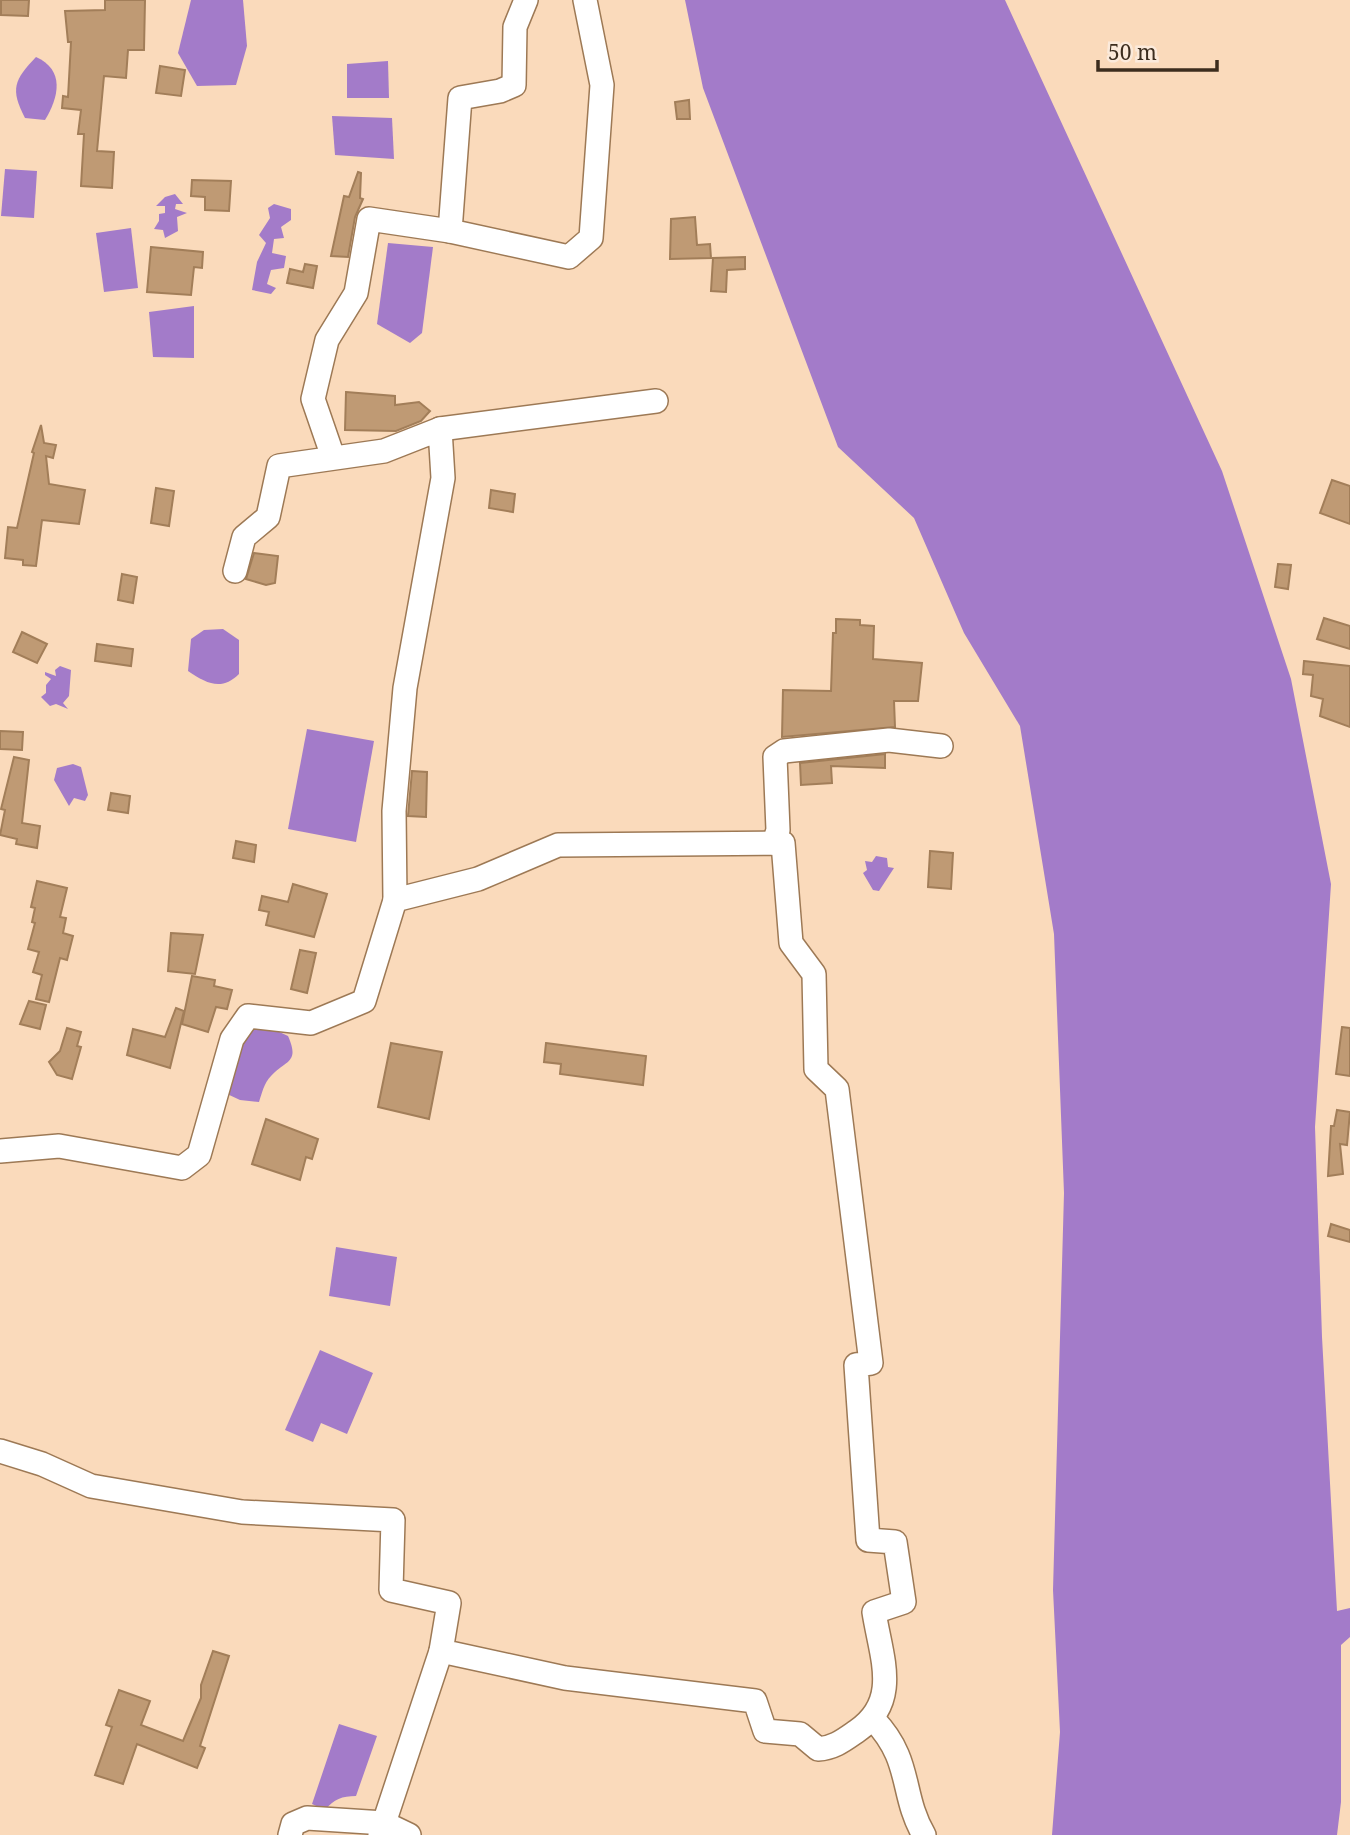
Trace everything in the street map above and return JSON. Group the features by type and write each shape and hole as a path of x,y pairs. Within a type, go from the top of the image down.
{"street":[{"path":"450,231 460,99 500,92 514,85 515,27 526,0"},
{"path":"333,457 313,399 327,340 356,293 369,219 450,231 569,257 591,237 602,85 585,0"},
{"path":"235,571 244,537 268,517 279,466 384,451 440,429 656,401"},
{"path":"0,1151 59,1146 182,1168 198,1155 233,1040 248,1016 311,1023 364,1001 395,900 394,811 405,688 443,478 440,429"},
{"path":"774,843 778,830 775,757 784,751 889,740 941,746"},
{"path":"395,900 478,879 558,845 783,843 791,943 814,974 816,1069 837,1089 871,1363 856,1365 868,1540 895,1542 904,1602 874,1612 887,1691 874,1720 833,1748 818,1749 800,1734 765,1731 755,1701 565,1678 441,1651"},
{"path":"0,1451 42,1464 91,1486 242,1512 393,1520 391,1590 449,1603 441,1651 382,1829"},
{"path":"874,1720 891,1739 900,1758 924,1835"},
{"path":"290,1835 293,1824 302,1819 409,1835"}],"shaded area":[{"path":"191,0 243,0 247,46 236,85 197,86 178,53"},
{"path":"685,0 1005,0 1222,471 1291,679 1331,884 1315,1127 1322,1337 1337,1611 1350,1608 1350,1637 1341,1645 1341,1802 1337,1835 1052,1835 1060,1732 1053,1590 1064,1193 1054,934 1020,726 964,633 914,518 838,447 703,88"},
{"path":"36,57 52,69 57,85 54,102 45,120 25,118 16,92 23,72"},
{"path":"388,61 389,98 347,98 347,64"},
{"path":"332,116 392,118 394,159 335,155"},
{"path":"5,169 37,171 34,218 1,216"},
{"path":"175,194 183,204 176,204 175,209 187,213 177,217 178,231 165,238 163,230 154,229 159,221 159,214 165,213 165,206 156,206 165,197"},
{"path":"274,204 291,209 291,220 281,227 284,238 274,239 272,253 286,256 284,268 271,270 267,284 276,288 271,294 252,290 257,262 266,243 259,235 270,218 268,208"},
{"path":"131,228 138,288 104,292 96,233"},
{"path":"388,243 433,247 422,333 410,343 377,324"},
{"path":"194,306 194,358 153,357 149,312"},
{"path":"223,629 239,640 239,674 227,683 214,684 188,671 191,639 204,630"},
{"path":"60,666 71,670 69,696 63,703 68,709 56,704 50,706 41,697 46,693 46,685 51,679 45,672 56,676 55,670"},
{"path":"307,729 374,741 356,842 288,829"},
{"path":"73,764 81,767 88,795 85,801 74,798 69,806 54,780 57,768"},
{"path":"876,856 887,858 888,867 894,868 879,891 873,890 863,873 867,870 865,861 872,862"},
{"path":"273,1029 288,1036 293,1051 290,1060 269,1079 259,1102 240,1100 225,1093 234,1053 249,1030"},
{"path":"336,1247 397,1257 390,1306 329,1296"},
{"path":"320,1350 373,1373 347,1434 321,1423 313,1442 285,1430"},
{"path":"339,1724 377,1736 356,1796 339,1799 325,1810 312,1804"}],"building":[{"path":"1,0 29,0 28,16 1,15"},
{"path":"105,0 145,0 144,50 128,50 126,78 104,76 97,151 114,152 112,188 81,186 84,134 78,134 81,110 62,108 63,96 68,97 71,42 68,42 65,11 105,10"},
{"path":"160,66 185,70 181,96 156,93"},
{"path":"689,100 690,119 677,119 675,102"},
{"path":"358,172 361,173 360,198 363,199 355,217 348,257 331,256 344,196 349,197"},
{"path":"192,180 231,181 229,211 205,210 205,197 191,196"},
{"path":"695,217 697,245 710,244 711,258 670,259 671,219"},
{"path":"151,247 203,252 202,268 194,267 191,295 147,292"},
{"path":"745,257 745,269 727,270 726,292 711,291 713,258"},
{"path":"305,264 317,266 313,288 287,283 290,269 303,272"},
{"path":"346,392 395,396 395,405 419,402 430,411 421,421 396,431 345,430"},
{"path":"41,425 44,443 56,445 53,458 46,456 49,484 85,490 79,524 42,520 36,566 23,565 23,560 5,558 8,527 17,528 34,453 32,452"},
{"path":"1332,480 1350,486 1350,524 1320,513"},
{"path":"156,488 174,491 169,526 151,523"},
{"path":"491,490 515,494 513,512 489,508"},
{"path":"254,553 278,556 275,583 266,585 246,579"},
{"path":"1278,564 1291,565 1288,589 1275,587"},
{"path":"122,574 137,577 133,603 118,600"},
{"path":"1324,618 1350,626 1350,649 1317,639"},
{"path":"836,619 860,620 860,625 874,626 873,659 922,663 918,701 894,701 895,727 782,737 783,690 831,691"},
{"path":"22,632 47,644 37,663 13,652"},
{"path":"97,644 133,649 131,666 95,661"},
{"path":"1304,661 1350,666 1350,727 1320,716 1323,699 1311,696 1313,675 1303,674"},
{"path":"0,731 23,732 22,750 0,749"},
{"path":"885,754 885,768 831,766 832,783 801,785 800,763"},
{"path":"14,757 29,760 22,823 40,826 37,848 16,844 17,839 0,835 5,810 1,809"},
{"path":"412,771 427,772 426,817 408,816"},
{"path":"111,793 130,796 128,813 108,810"},
{"path":"236,841 256,845 254,862 233,858"},
{"path":"930,851 953,853 951,889 928,887"},
{"path":"37,881 67,888 60,917 66,918 63,933 73,936 67,960 60,958 49,1002 36,999 42,975 33,972 39,952 28,949 35,923 32,922 35,908 31,907"},
{"path":"293,884 327,894 314,937 266,925 269,912 259,910 262,896 288,902"},
{"path":"171,933 203,935 195,974 168,971"},
{"path":"300,950 316,953 307,993 291,989"},
{"path":"192,976 215,980 214,986 232,990 227,1009 216,1007 208,1032 182,1024"},
{"path":"29,1001 46,1005 40,1029 20,1024"},
{"path":"176,1008 184,1011 170,1068 127,1055 133,1029 165,1037"},
{"path":"1342,1027 1350,1028 1350,1076 1336,1074"},
{"path":"67,1028 81,1032 77,1046 81,1047 72,1079 57,1075 49,1062 60,1051"},
{"path":"391,1043 442,1052 429,1119 378,1107"},
{"path":"546,1043 646,1056 643,1085 560,1074 561,1064 544,1062"},
{"path":"1337,1110 1350,1112 1347,1145 1340,1144 1343,1174 1328,1176 1331,1126 1334,1126"},
{"path":"266,1119 318,1139 312,1159 306,1157 300,1180 252,1164"},
{"path":"1331,1224 1350,1230 1350,1242 1328,1236"},
{"path":"213,1651 229,1656 200,1746 205,1748 197,1768 137,1744 123,1784 95,1775 112,1727 106,1725 119,1690 150,1701 141,1725 183,1741 201,1698 201,1685"}]}
